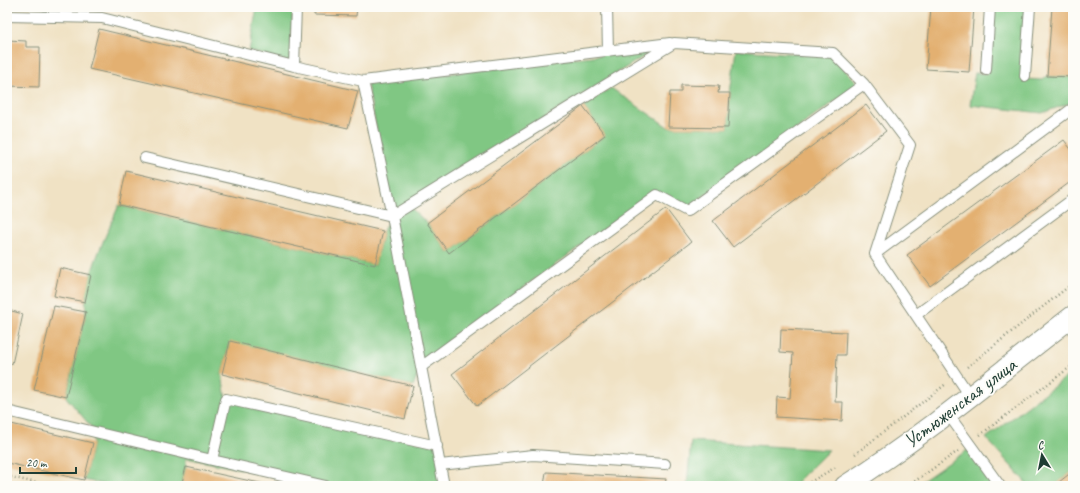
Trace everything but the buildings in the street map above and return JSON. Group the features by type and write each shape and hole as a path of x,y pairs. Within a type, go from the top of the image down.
{"street":[{"name":"Устюженская улица","path":"845,486 873,468 948,414 1073,316"}],"lane":[{"path":"294,66 296,7"},
{"path":"607,7 608,51"},
{"path":"986,70 990,7"},
{"path":"1026,76 1030,7"},
{"path":"7,16 29,12 102,18 294,66 363,81 674,42 833,53 864,84 910,145 876,254"},
{"path":"144,158 392,216 674,42"},
{"path":"363,81 392,216 444,486"},
{"path":"421,367 657,195 687,211 864,84"},
{"path":"876,254 1073,108"},
{"path":"916,315 1073,199"},
{"path":"876,254 970,396"},
{"path":"212,460 226,399 437,446"},
{"path":"7,411 326,486"},
{"path":"948,414 1000,486"},
{"path":"440,465 533,455 666,464"}],"path":[{"path":"854,455 1073,283"},
{"path":"908,486 969,443 1073,365"},
{"path":"803,486 842,464"},
{"path":"7,476 49,486"}],"green space":[{"path":"257,7 293,7 290,62 249,51"},
{"path":"993,7 1028,7 1023,79 1043,80 1047,76 1073,77 1073,102 1042,113 970,105 975,73 988,74"},
{"path":"657,48 394,212 367,84"},
{"path":"736,50 831,56 859,84 687,208 656,191 423,361 413,386 230,342 222,374 226,399 437,446 444,486 326,486 186,458 186,467 181,486 111,486 84,480 93,443 93,429 66,397 86,312 88,287 96,258 119,205 375,265 383,231 389,219 411,208 427,223 449,253 605,135 583,106 611,88 668,127 728,128 730,93"},
{"path":"1073,372 1073,471 1054,486 1029,486 986,438"},
{"path":"691,441 829,450 794,485 791,486 687,486"},
{"path":"969,449 995,486 915,486"}]}
